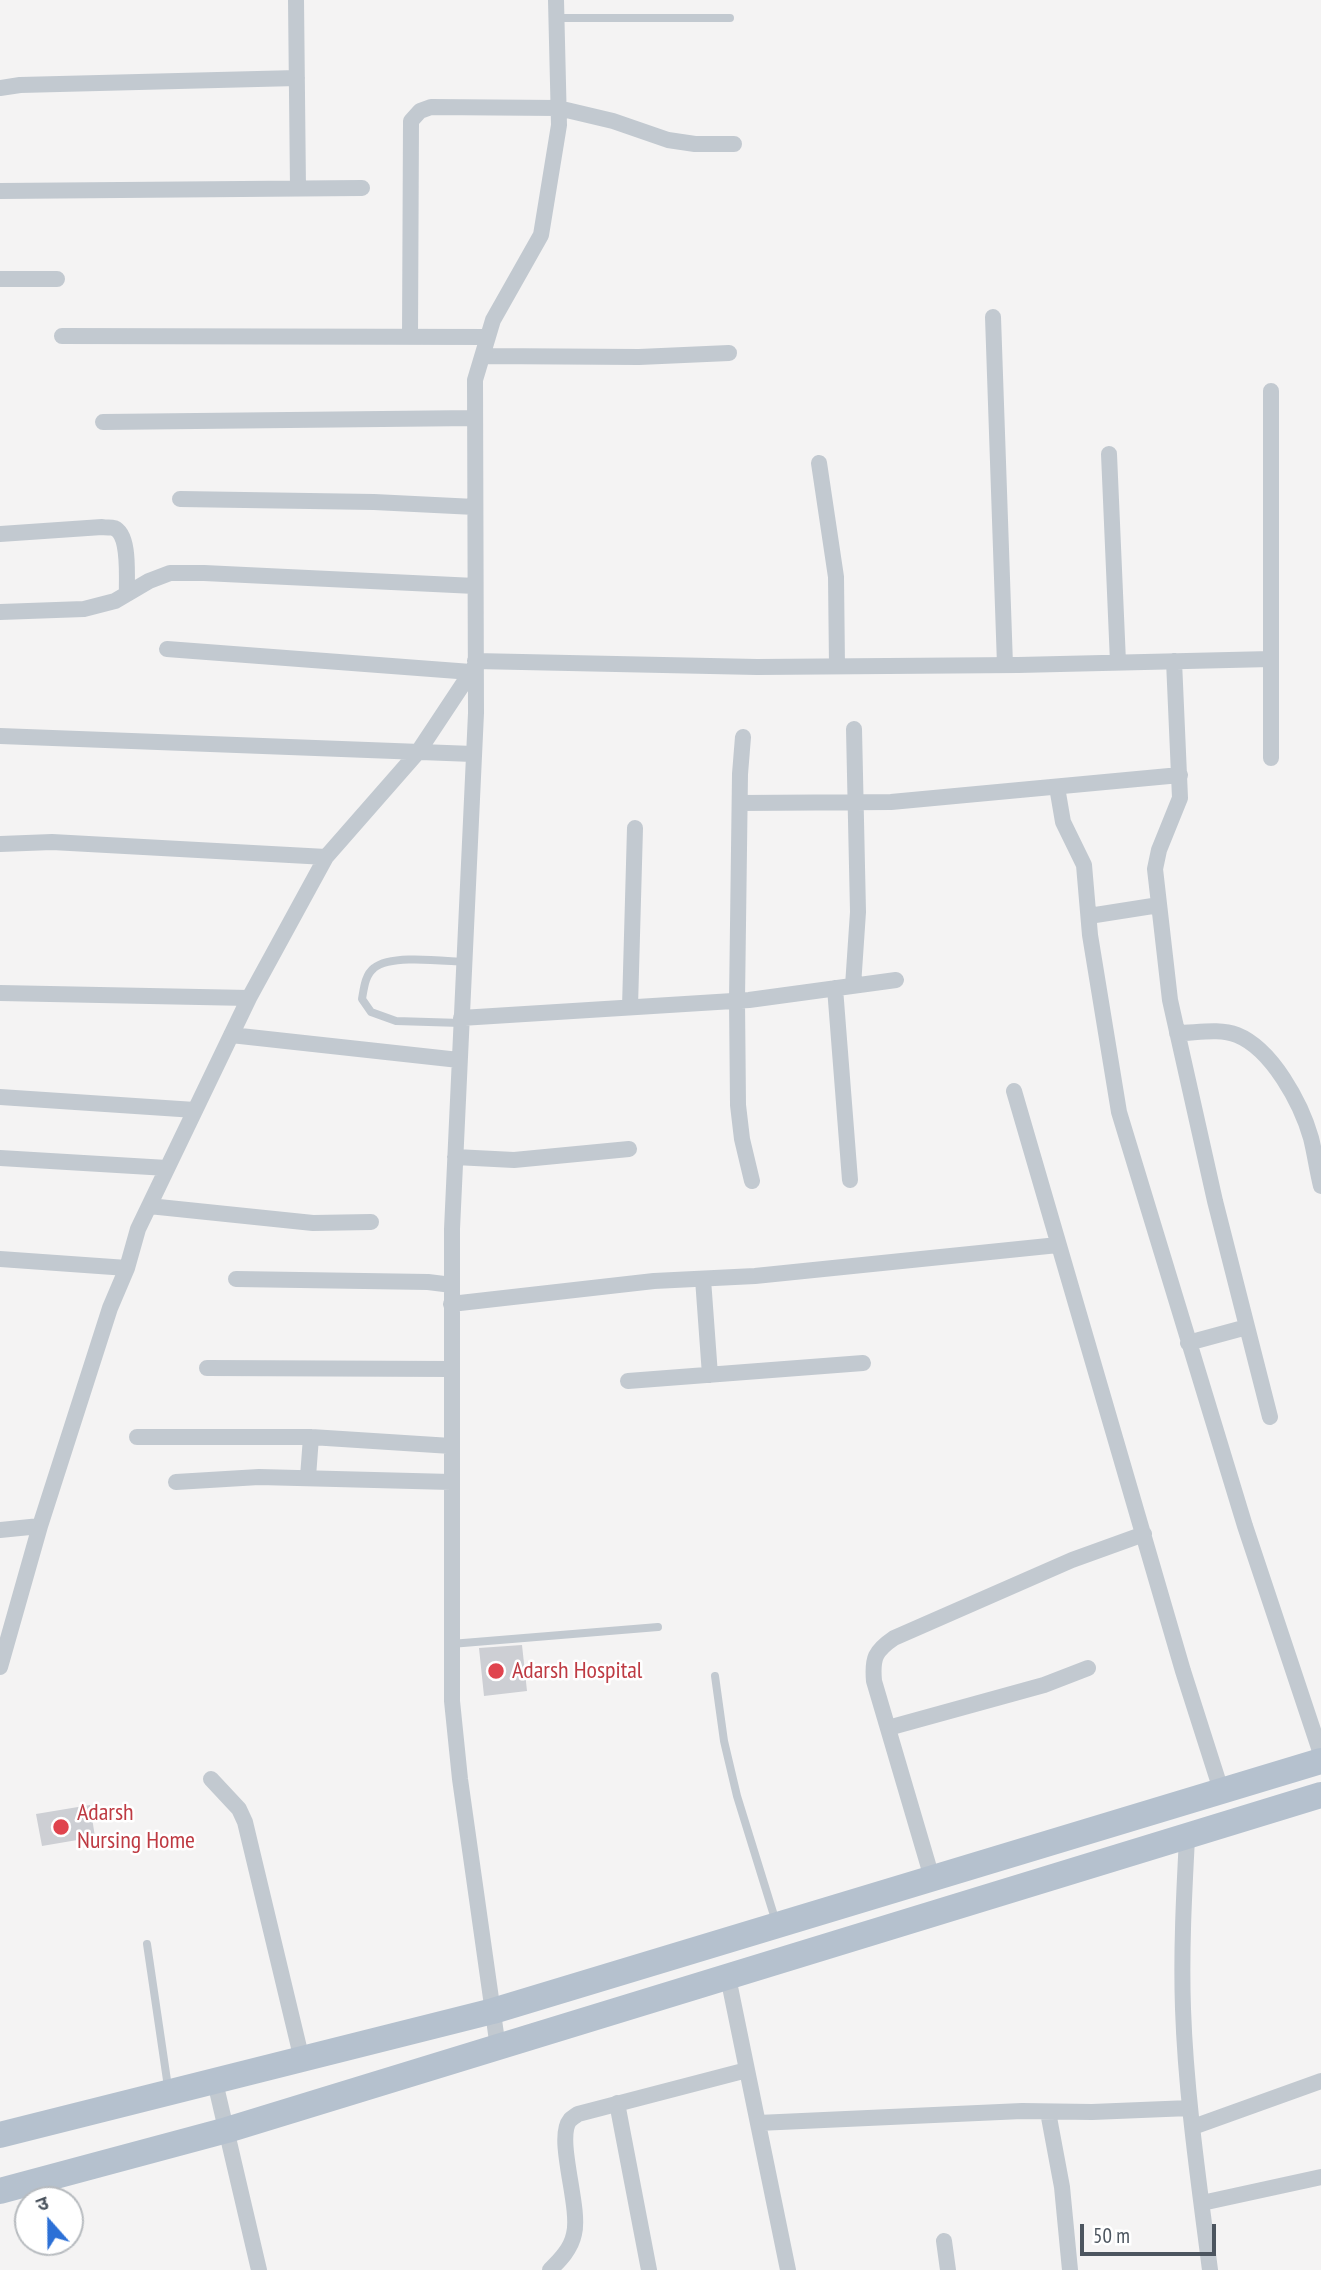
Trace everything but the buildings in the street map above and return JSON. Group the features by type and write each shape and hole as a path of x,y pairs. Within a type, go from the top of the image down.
{"main road":[{"path":"0,2135 494,2011 1321,1761"},
{"path":"0,2191 227,2130 1321,1796"}],"street":[{"path":"296,0 298,187"},
{"path":"498,2048 460,1779 452,1701 451,1304 473,754 475,380 493,320 541,235 559,125 556,0"},
{"path":"0,88 20,85 297,78"},
{"path":"411,336 411,121 420,111 431,107 558,108 613,121 668,140 695,144 734,144"},
{"path":"0,191 362,188"},
{"path":"0,279 57,279"},
{"path":"993,317 1004,665"},
{"path":"62,336 488,337"},
{"path":"482,356 639,357 729,353"},
{"path":"1271,391 1271,758"},
{"path":"103,422 475,418"},
{"path":"1109,454 1118,662"},
{"path":"820,463 836,577 837,666"},
{"path":"180,499 374,502 475,507"},
{"path":"0,534 115,528 122,535 126,548 127,594"},
{"path":"0,612 84,609 115,601 149,581 170,573 475,586"},
{"path":"167,649 474,666 1004,665 1271,659"},
{"path":"1174,661 1180,799 1159,850 1155,869 1170,1000 1215,1201 1270,1417"},
{"path":"0,1667 40,1526 138,1229 249,998 326,857 418,752 474,666"},
{"path":"853,986 858,912 854,729"},
{"path":"0,736 473,754"},
{"path":"743,737 737,1000 738,1105 742,1139 752,1181"},
{"path":"740,803 891,802 1180,775"},
{"path":"1057,787 1063,822 1084,865 1089,916 1119,1112 1245,1526 1321,1754"},
{"path":"630,1007 635,828"},
{"path":"0,844 52,842 326,857"},
{"path":"1089,916 1159,905"},
{"path":"461,1021 737,1000 896,980"},
{"path":"835,988 850,1180"},
{"path":"0,993 249,998"},
{"path":"1177,1033 1219,1032 1236,1035 1256,1046 1288,1083 1311,1137 1321,1186"},
{"path":"231,1035 459,1060"},
{"path":"1014,1091 1183,1671 1221,1790"},
{"path":"0,1097 195,1110"},
{"path":"455,1157 514,1160 629,1149"},
{"path":"0,1158 167,1168"},
{"path":"149,1206 313,1223 371,1222"},
{"path":"451,1304 654,1281 782,1274 1058,1245"},
{"path":"0,1259 127,1268"},
{"path":"236,1279 452,1284"},
{"path":"703,1279 710,1375"},
{"path":"1188,1343 1247,1327"},
{"path":"628,1381 863,1363"},
{"path":"207,1368 451,1369"},
{"path":"137,1437 311,1437 451,1446"},
{"path":"308,1477 311,1437"},
{"path":"176,1482 308,1477 451,1482"},
{"path":"0,1530 40,1526"},
{"path":"932,1878 874,1681 873,1665 879,1648 894,1638 1072,1560 1144,1534"},
{"path":"888,1728 1044,1685 1088,1668"},
{"path":"211,1779 239,1809 245,1822 302,2060"},
{"path":"1187,1838 1182,1943 1183,2010 1190,2108 1210,2270"},
{"path":"728,1977 789,2270"},
{"path":"550,2270 569,2249 574,2236 576,2219 565,2142 566,2127 570,2120 578,2114 747,2070"},
{"path":"1193,2127 1321,2081"},
{"path":"215,2082 259,2270"},
{"path":"617,2103 649,2270"},
{"path":"758,2123 1190,2108"},
{"path":"1048,2112 1062,2187 1070,2270"},
{"path":"1202,2203 1321,2177"},
{"path":"944,2241 948,2270"}],"lane":[{"path":"557,18 730,19"},
{"path":"461,1021 396,1021 370,1012 362,999 365,982 374,967 392,961 413,959 464,962"},
{"path":"452,1644 658,1627"},
{"path":"715,1676 724,1741 737,1796 777,1925"},
{"path":"147,1944 169,2094"}],"place":[{"name":"Adarsh Hospital","path":"496,1671"},
{"name":"Adarsh Nursing Home","path":"61,1827"}]}
